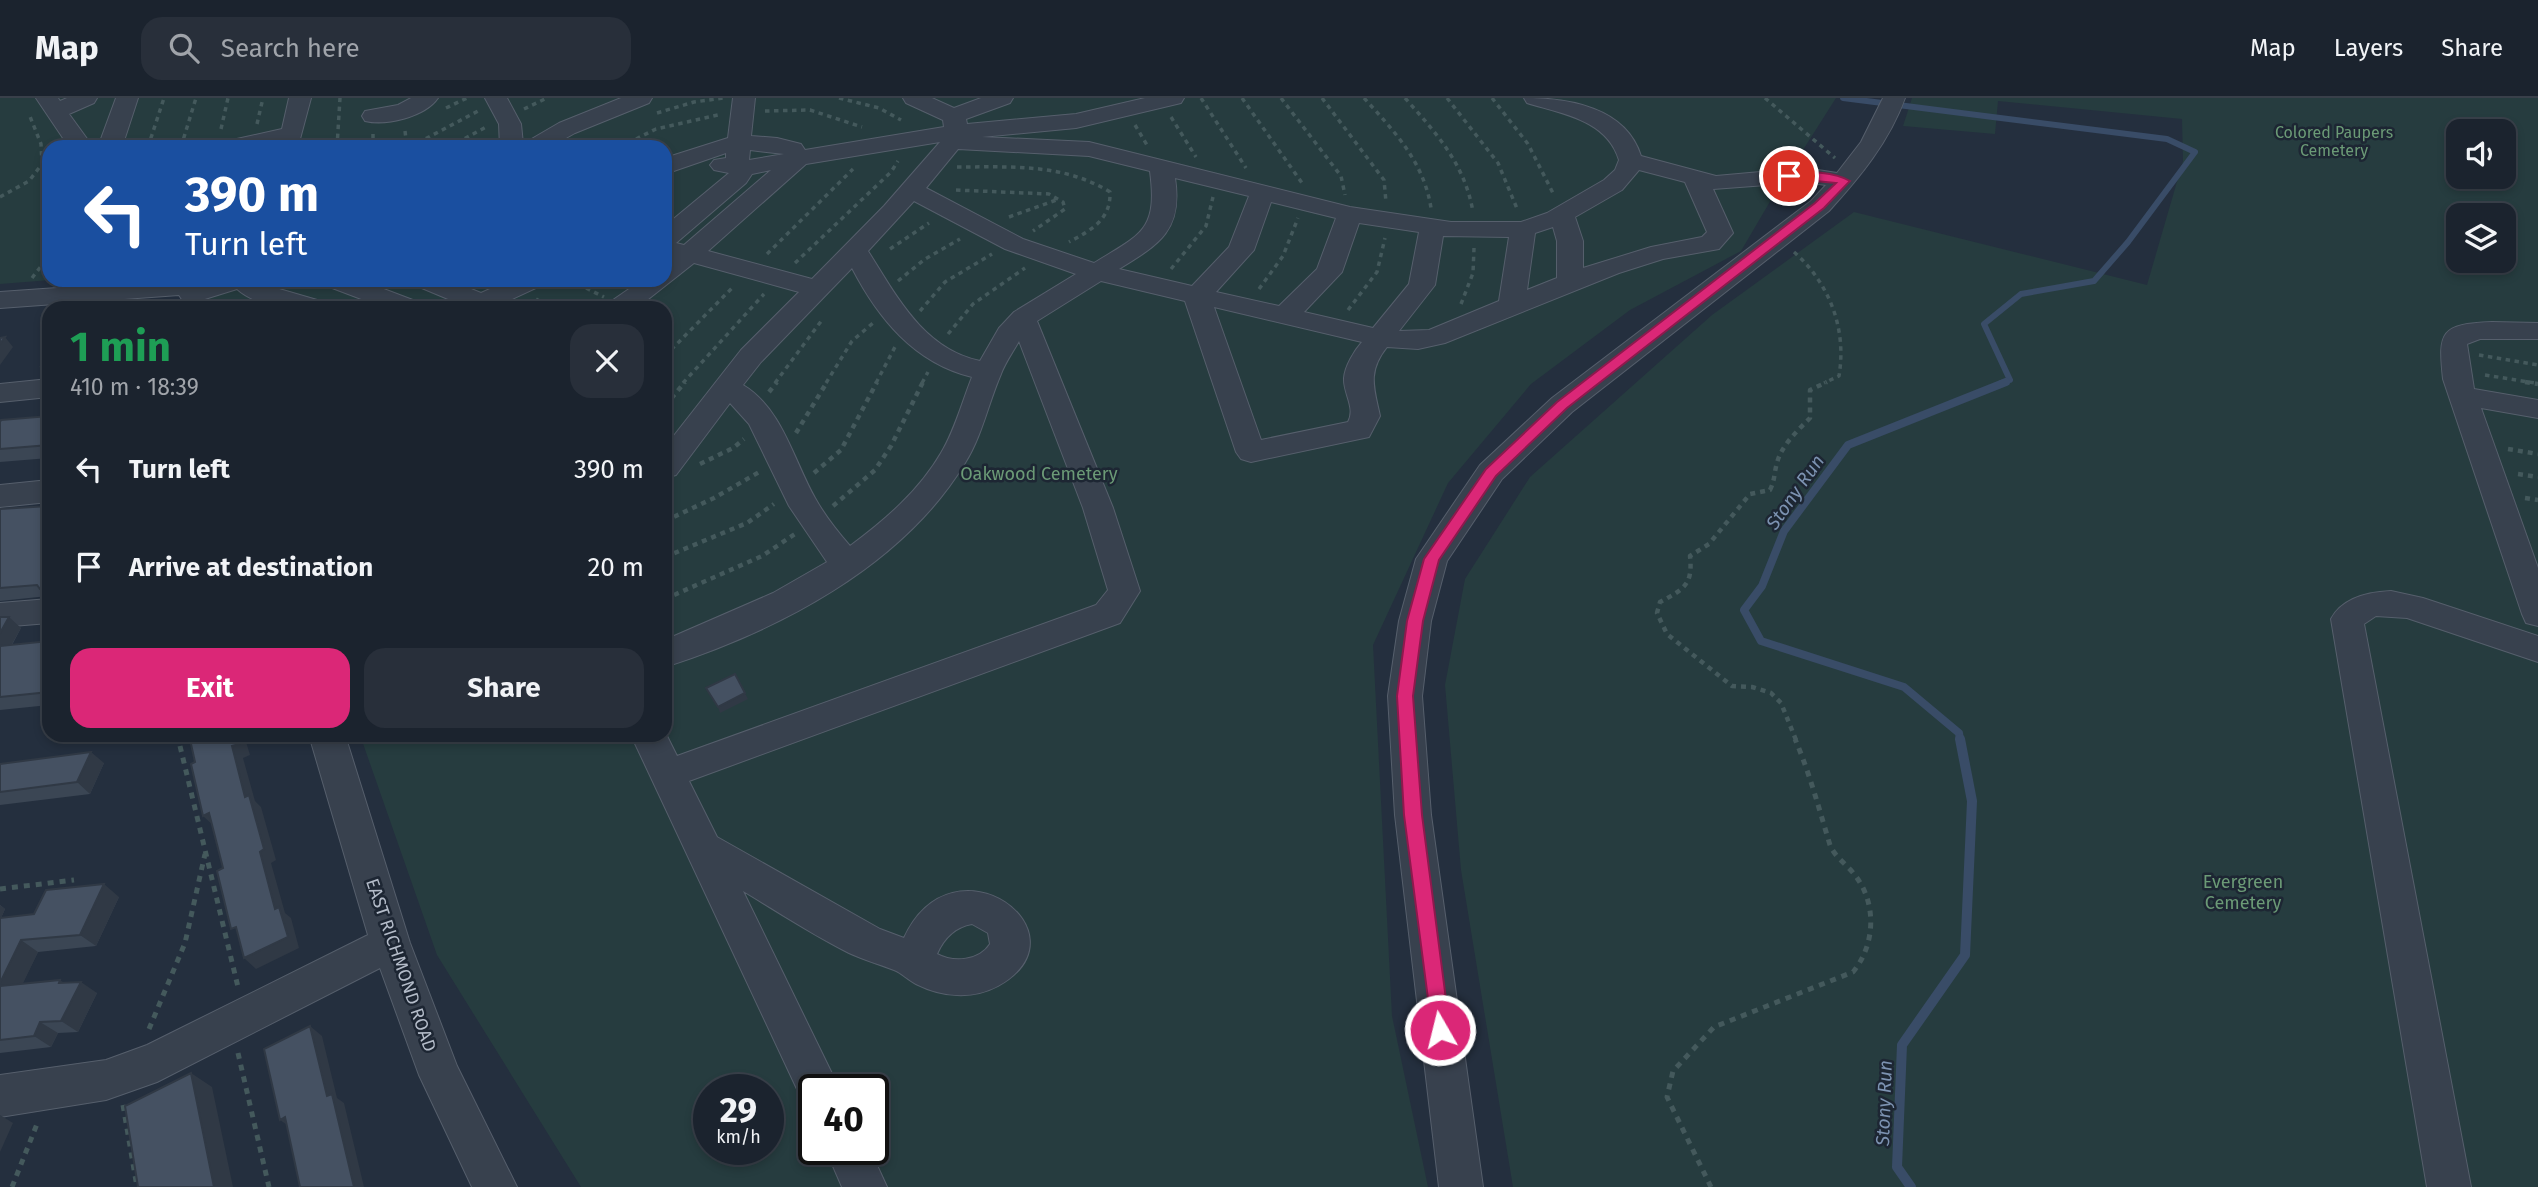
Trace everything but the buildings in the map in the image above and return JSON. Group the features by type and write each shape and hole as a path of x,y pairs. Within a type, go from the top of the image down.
{"street":[{"path":"43,106 86,98"},
{"path":"112,140 127,98"},
{"path":"292,140 300,98"},
{"path":"373,116 404,111 427,98"},
{"path":"546,140 567,128 641,98"},
{"path":"672,233 738,178 744,98"},
{"path":"914,98 954,130 1088,149 1350,214 1432,228 1485,232 1523,229 1562,215 1613,185 1626,173 1631,160 1620,135 1608,126 1588,114 1535,98"},
{"path":"672,459 726,387 815,288 859,257 954,130 1002,98"},
{"path":"676,251 798,159 954,130 1076,121 1173,98"},
{"path":"497,100 510,124 512,140"},
{"path":"1461,1187 1413,815 1405,696 1415,621 1432,559 1491,472 1562,405 1819,206 1848,177 1892,103"},
{"path":"43,106 74,140"},
{"path":"672,186 708,168 783,145 793,149 798,159"},
{"path":"672,163 698,150 740,159"},
{"path":"1631,160 1696,179 1735,183 1805,175 1848,177"},
{"path":"672,650 742,624 777,607 847,563 896,524 941,477 962,440 988,371 1009,334 1023,318 1147,241 1159,228 1166,210 1161,166"},
{"path":"911,190 948,212 1014,244 1097,272 1380,338 1422,340 1445,334 1512,305 1650,255 1679,247 1710,244 1720,233 1696,179"},
{"path":"1196,296 1241,250 1262,193"},
{"path":"1285,316 1329,272 1350,214"},
{"path":"1562,215 1570,241 1570,283"},
{"path":"1196,296 1251,453 1359,430 1366,416 1358,378 1366,355 1422,285 1432,228"},
{"path":"1512,305 1523,229"},
{"path":"676,251 815,288"},
{"path":"859,257 876,288 906,328 928,347 963,366 988,371"},
{"path":"0,300 193,292 213,287"},
{"path":"249,287 291,301"},
{"path":"364,287 394,301"},
{"path":"440,287 468,301"},
{"path":"483,301 507,287"},
{"path":"629,301 649,287"},
{"path":"668,774 1108,614 1124,591 1098,508 1023,318"},
{"path":"2538,331 2467,331 2457,336 2453,342 2458,372 2538,614"},
{"path":"2458,372 2538,409"},
{"path":"726,387 737,392 760,418 801,500 832,547 847,563"},
{"path":"0,393 42,389"},
{"path":"0,496 42,492"},
{"path":"2449,1187 2347,619 2368,604 2395,604 2426,610 2468,627 2538,649"},
{"path":"0,615 42,612"},
{"name":"EAST RICHMOND ROAD","path":"329,742 390,943 440,1075 495,1187"},
{"path":"652,742 811,1074"},
{"path":"705,849 862,940 914,960"},
{"path":"0,1096 106,1080 157,1062 390,943"},
{"path":"855,1165 865,1187"}],"path":[{"path":"150,140 163,98"},
{"path":"183,140 196,98"},
{"path":"225,140 228,98"},
{"path":"337,140 340,98"},
{"path":"672,397 703,359 779,278 891,172 914,138 906,123 879,108 839,98"},
{"path":"1201,98 1262,193"},
{"path":"1281,98 1341,176 1350,214"},
{"path":"1364,98 1410,151 1423,176 1430,200 1432,228"},
{"path":"1447,98 1492,150 1511,185 1523,229"},
{"path":"1492,98 1519,126 1544,167 1562,215"},
{"path":"1765,98 1848,177"},
{"path":"423,140 497,100"},
{"path":"43,106 43,140"},
{"path":"1126,110 1161,166"},
{"path":"1,199 34,177 42,165"},
{"path":"859,257 948,212"},
{"path":"1711,1187 1687,1133 1672,1112 1667,1097 1673,1071 1714,1027 1853,972 1863,960 1872,916 1867,892 1831,849 1825,821 1807,767 1782,703 1771,693 1752,687 1732,686 1667,635 1657,613 1660,602 1683,589 1692,575 1690,555 1709,544 1750,494 1770,490 1775,480 1777,461 1794,433 1810,418 1810,390 1839,376 1842,366 1840,339 1826,289 1812,268 1780,237"},
{"path":"31,278 42,265"},
{"path":"584,287 612,301"},
{"path":"699,465 733,448 760,418 825,317"},
{"path":"2458,372 2538,365"},
{"path":"2458,372 2538,384"},
{"path":"180,746 239,990"},
{"path":"147,1034 193,916 206,854"},
{"path":"0,889 74,880"},
{"path":"237,1048 269,1187"},
{"path":"123,1104 137,1187"},
{"path":"12,1187 37,1124"}],"green space":[{"name":"Oakwood Cemetery","path":"0,98 1836,98 1741,251 1630,310 1531,384 1448,483 1373,645 1392,1016 1428,1187 581,1187 437,955 362,742 672,742 672,301 207,301 205,287 672,287 672,140 42,140 42,281 0,284"},
{"path":"1912,98 2538,98 2538,1187 1513,1187 1461,870 1445,685 1465,579 1530,477 1712,315 1854,212 2147,285 2183,161 2182,119 1998,101 1995,134 1903,126"}],"waterway":[{"name":"Stony Run","path":"1843,98 2167,139 2195,152 2128,242 2094,281 2021,294 1984,324 2010,380 2001,383"},
{"name":"Stony Run","path":"1960,740 1959,733 1904,687 1761,641 1744,610 1762,586 1784,531 1848,445 2006,382"},
{"name":"Stony Run","path":"1911,1187 1897,1167 1902,1045 1965,955 1972,801 1960,739"}],"route":[{"path":"1440,1030 1413,815 1405,696 1415,621 1432,559 1491,472 1562,405 1819,206 1844,181 1816,176 1789,176"}],"park label":[{"name":"Colored Paupers Cemetery","path":"2334,141"},
{"name":"Evergreen Cemetery","path":"2243,892"}]}
